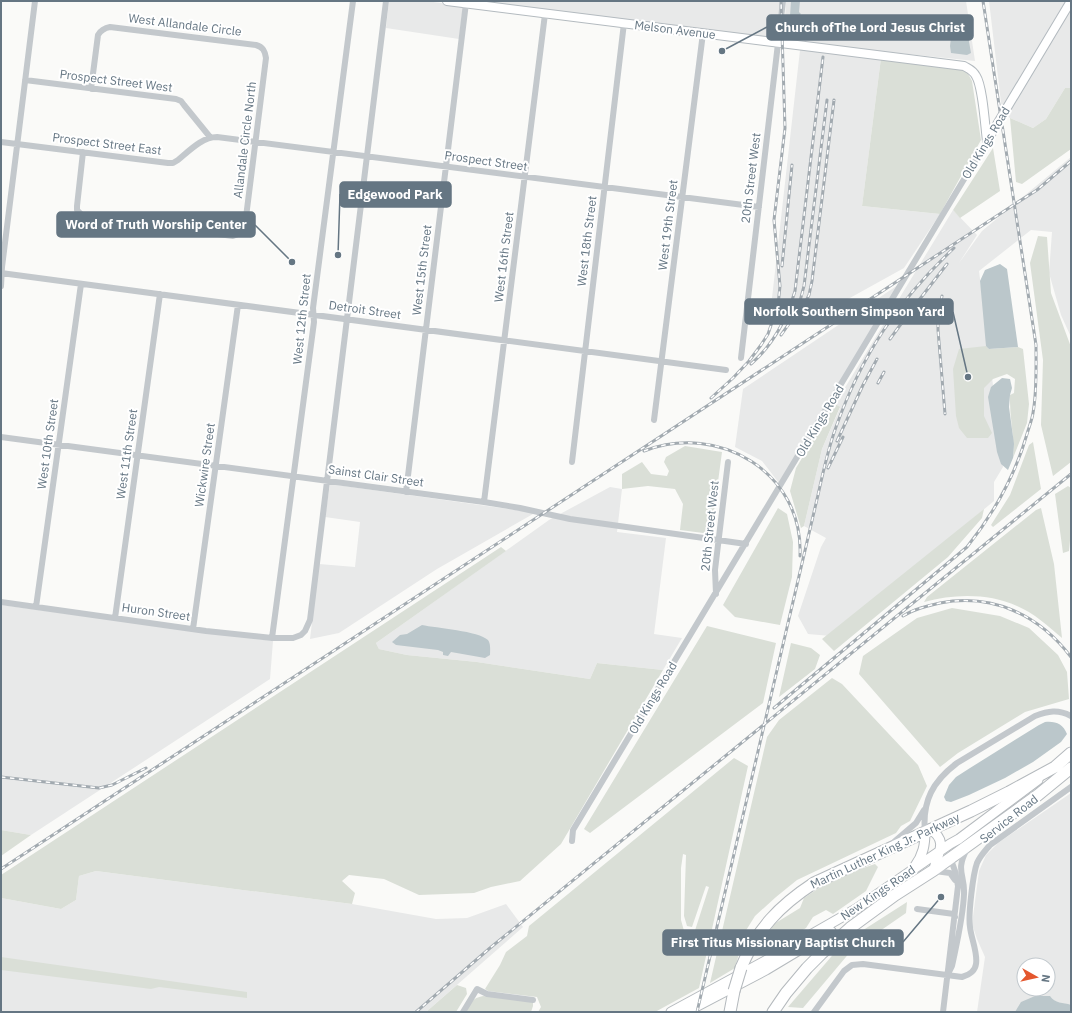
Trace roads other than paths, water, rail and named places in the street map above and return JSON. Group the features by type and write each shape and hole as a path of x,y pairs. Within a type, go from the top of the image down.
{"highway":[{"name":"New Kings Road","path":"1055,767 1071,754"},
{"name":"Martin Luther King Jr. Parkway","path":"730,1012 734,991 741,968 751,947 764,927 790,899 814,883 1003,795 1055,767"},
{"name":"New Kings Road","path":"895,895 934,870 950,857 965,841 1038,794 1071,768"},
{"path":"773,1012 786,993 821,954 850,928 895,895"}],"main road":[{"name":"New Kings Road","path":"686,1012 766,970 941,850 965,841 1055,767"},
{"path":"911,872 920,859 924,849 927,830 938,836 940,844 941,850 934,863 934,870"},
{"name":"New Kings Road","path":"671,1012 806,942 886,898 895,895"}],"street":[{"path":"1,286 35,1"},
{"name":"West 12th Street","path":"272,638 314,322 313,314 353,1"},
{"path":"328,481 386,1"},
{"name":"Melson Avenue","path":"447,1 964,66 972,70 979,85 987,141"},
{"name":"20th Street West","path":"741,358 783,1"},
{"name":"Old Kings Road","path":"572,841 573,830 1071,1"},
{"name":"West 15th Street","path":"406,492 466,3"},
{"name":"West 16th Street","path":"484,502 545,14"},
{"name":"West 18th Street","path":"572,462 624,23"},
{"name":"West Allandale Circle","path":"91,89 98,36 103,29 110,27 243,43 256,45 263,49"},
{"name":"West 19th Street","path":"654,420 703,33"},
{"name":"Allandale Circle North","path":"83,152 77,210 87,217 233,236 241,232 245,225 266,58 263,49"},
{"name":"Prospect Street West","path":"25,80 181,101 210,138"},
{"name":"Prospect Street","path":"210,138 218,137 333,151 759,207"},
{"name":"Prospect Street East","path":"17,144 173,163 210,138"},
{"path":"1,142 17,144"},
{"name":"Detroit Street","path":"2,273 726,370"},
{"name":"West 10th Street","path":"36,607 60,446 81,284"},
{"name":"West 11th Street","path":"115,618 160,294"},
{"name":"Wickwire Street","path":"193,629 238,305"},
{"name":"Sainst Clair Street","path":"1,437 484,502 570,519 746,544"},
{"name":"20th Street West","path":"716,594 715,570 728,462"},
{"name":"Huron Street","path":"1,602 193,629 272,638 293,638 301,635 308,626 328,481"},
{"path":"881,851 899,839 916,823 938,780 946,771 957,763 1035,716 1056,711 1071,716"},
{"name":"Service Road","path":"948,976 962,977 971,974 975,969 976,956 970,926 970,914 977,863 982,854 990,845 1071,786"},
{"path":"927,830 924,819 928,801"},
{"path":"948,976 952,966 959,932 964,894 960,867 965,841"},
{"path":"943,1012 958,886 950,857"},
{"path":"934,870 950,873 954,877 958,886"},
{"path":"917,909 954,914"},
{"path":"954,914 959,932"},
{"path":"814,1012 844,971 852,965 863,964 948,976"},
{"path":"463,1012 477,989 487,994 533,1000"}],"railway":[{"path":"711,398 733,378 749,361 761,345 768,334 778,305 780,286 774,220 785,128 781,1"},
{"path":"774,708 967,547 1003,494 1022,450 1033,416 1036,388 1036,345 983,1"},
{"path":"751,364 759,357 772,340 788,311 795,291 823,57"},
{"path":"781,335 796,312 804,286 827,100"},
{"path":"804,305 809,295 812,281 834,100"},
{"path":"1,869 1037,190 1071,161"},
{"path":"782,266 792,165"},
{"path":"697,1012 833,435 846,401 858,376 870,352 884,330 916,288 954,248"},
{"path":"890,339 947,264"},
{"path":"942,296 938,316 938,330 945,414"},
{"path":"837,441 877,359"},
{"path":"878,383 884,372"},
{"path":"828,468 843,437"},
{"path":"644,451 672,444 701,444 727,450 752,462 772,479 788,500 798,526 800,556"},
{"path":"416,1012 490,948 1071,474"},
{"path":"903,616 916,610 940,603 978,601 996,605 1013,610 1044,629 1071,657"},
{"path":"1,777 99,788 112,785 146,768"}],"place":[{"name":"Church ofThe Lord Jesus Christ","path":"722,51"},
{"name":"Edgewood Park","path":"338,255"},
{"name":"Word of Truth Worship Center","path":"292,262"},
{"name":"Norfolk Southern Simpson Yard","path":"968,377"},
{"name":"First Titus Missionary Baptist Church","path":"941,897"}]}
